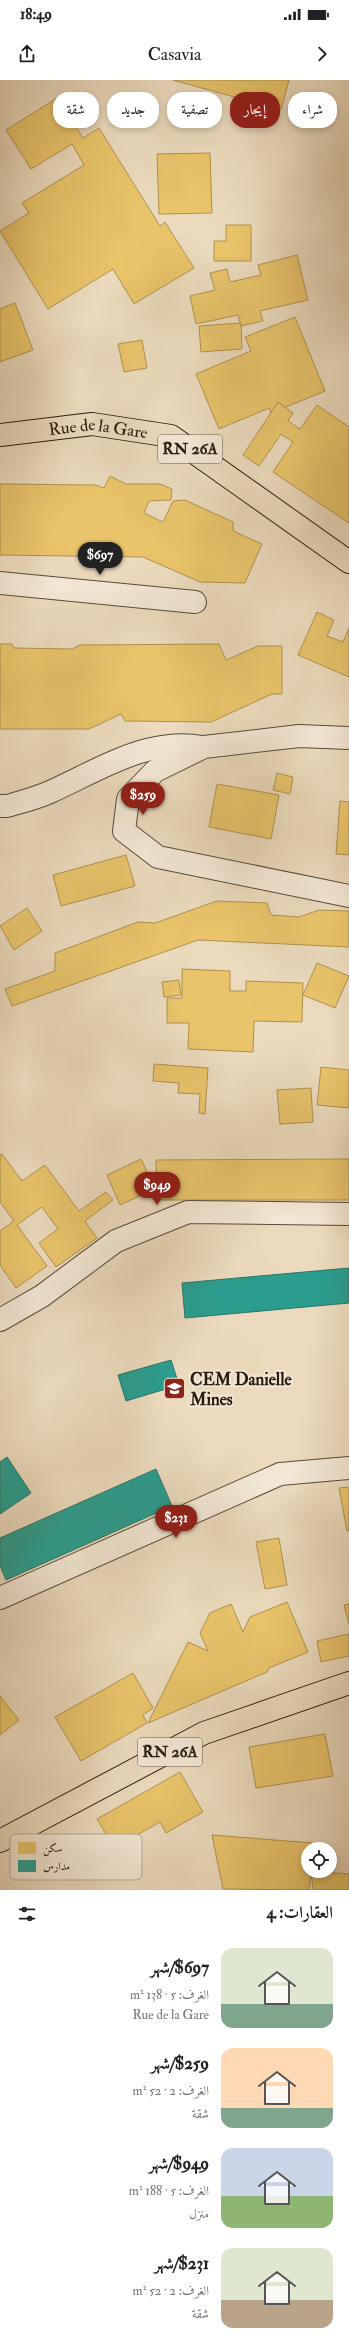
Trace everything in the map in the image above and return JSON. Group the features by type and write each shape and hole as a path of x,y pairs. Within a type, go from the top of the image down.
{"main road":[{"name":"Rue de la Gare","path":"0,435 92,424 171,436 349,562"},
{"name":"RN 26A","path":"15,1834 204,1733 349,1683"},
{"name":"RN 26A","path":"0,1842 10,1837"}],"street":[{"path":"0,583 195,602"},
{"path":"349,738 299,736 204,748 155,771 128,799 124,831 158,856 349,896"},
{"path":"0,806 7,806 48,793 123,758 158,746 184,744 204,748"},
{"path":"0,1320 42,1296 116,1241 188,1212 349,1214"},
{"path":"0,1598 280,1474 349,1468"}],"building: سكن":[{"path":"173,80 289,80 281,110 280,92 230,92 230,96 222,94 222,92 216,92"},
{"path":"53,101 53,128 76,128 83,138 99,128 160,226 165,222 194,268 134,304 113,269 48,309 0,231 29,213 22,203 84,165 72,144 31,169 6,130"},
{"path":"210,153 212,213 159,214 157,154"},
{"path":"226,225 251,225 251,261 214,261 214,241 226,241"},
{"path":"297,255 308,300 260,311 263,321 241,326 238,315 196,324 190,296 215,290 210,273 227,269 230,282 261,275 258,265"},
{"path":"15,303 33,350 0,362 0,309"},
{"path":"295,317 325,391 271,413 269,408 219,429 196,374 251,351 245,337"},
{"path":"241,323 242,349 201,352 199,326"},
{"path":"142,340 147,368 124,372 118,344"},
{"path":"278,402 293,413 288,421 300,429 317,405 349,427 349,523 273,472 293,442 281,434 259,466 243,455"},
{"path":"110,476 126,484 160,484 172,489 171,500 149,501 144,513 163,522 173,501 185,500 233,522 233,531 262,544 245,583 200,582 143,557 0,555 0,484 95,485 104,488"},
{"path":"317,612 334,620 327,636 343,642 349,628 349,677 298,655"},
{"path":"0,644 12,644 14,648 72,649 80,645 219,644 226,660 258,646 282,646 282,694 272,694 211,722 125,721 121,714 89,729 0,729"},
{"path":"277,773 293,777 290,794 273,790"},
{"path":"217,784 279,795 271,839 209,827"},
{"path":"340,801 349,802 349,855 336,854"},
{"path":"126,855 135,886 61,906 53,875"},
{"path":"217,901 267,903 271,915 299,917 319,910 349,911 349,947 198,940 12,1006 5,989 55,971 55,953 138,922 155,923"},
{"path":"27,908 42,931 14,950 0,926"},
{"path":"317,963 349,976 335,1008 303,995"},
{"path":"182,969 230,971 230,991 246,991 246,981 303,983 302,1022 254,1021 253,1052 188,1049 189,1023 167,1023 167,998 182,998"},
{"path":"179,980 181,995 164,997 162,982"},
{"path":"154,1064 208,1068 205,1114 199,1113 200,1094 178,1093 179,1083 153,1081"},
{"path":"321,1067 349,1070 349,1108 317,1105"},
{"path":"311,1088 313,1122 280,1124 277,1090"},
{"path":"2,1154 22,1181 45,1165 79,1211 106,1192 113,1200 85,1221 97,1238 56,1267 39,1243 58,1229 42,1207 17,1225 47,1266 16,1288 0,1265 0,1231 14,1221 0,1202 0,1155"},
{"path":"141,1159 155,1189 120,1205 107,1175"},
{"path":"349,1159 349,1200 157,1200 156,1160"},
{"path":"349,1487 349,1531 347,1531 339,1488"},
{"path":"279,1538 287,1585 265,1589 256,1542"},
{"path":"287,1602 308,1652 269,1668 267,1672 148,1723 188,1642 208,1651 200,1633 210,1613 231,1604 243,1632 250,1617"},
{"path":"349,1604 349,1624 344,1605"},
{"path":"349,1634 349,1656 321,1662 317,1641"},
{"path":"133,1673 153,1708 143,1715 147,1723 81,1761 55,1717"},
{"path":"0,1696 19,1720 0,1735"},
{"path":"325,1734 333,1776 256,1788 249,1747"},
{"path":"180,1772 203,1812 166,1833 160,1822 139,1834 106,1834 97,1819"},
{"path":"212,1835 301,1842 301,1878 310,1878 309,1890 223,1889"},
{"path":"337,1873 349,1874 349,1890 313,1890 312,1878 337,1878"}],"building: مدارس":[{"path":"349,1268 349,1303 185,1318 182,1283"},
{"path":"171,1360 179,1385 126,1401 118,1375"},
{"path":"7,1457 31,1493 0,1514 0,1462"},
{"path":"156,1469 172,1506 6,1580 0,1566 0,1538"}],"place":[{"name":"CEM Danielle Mines","path":"174,1389"}]}
